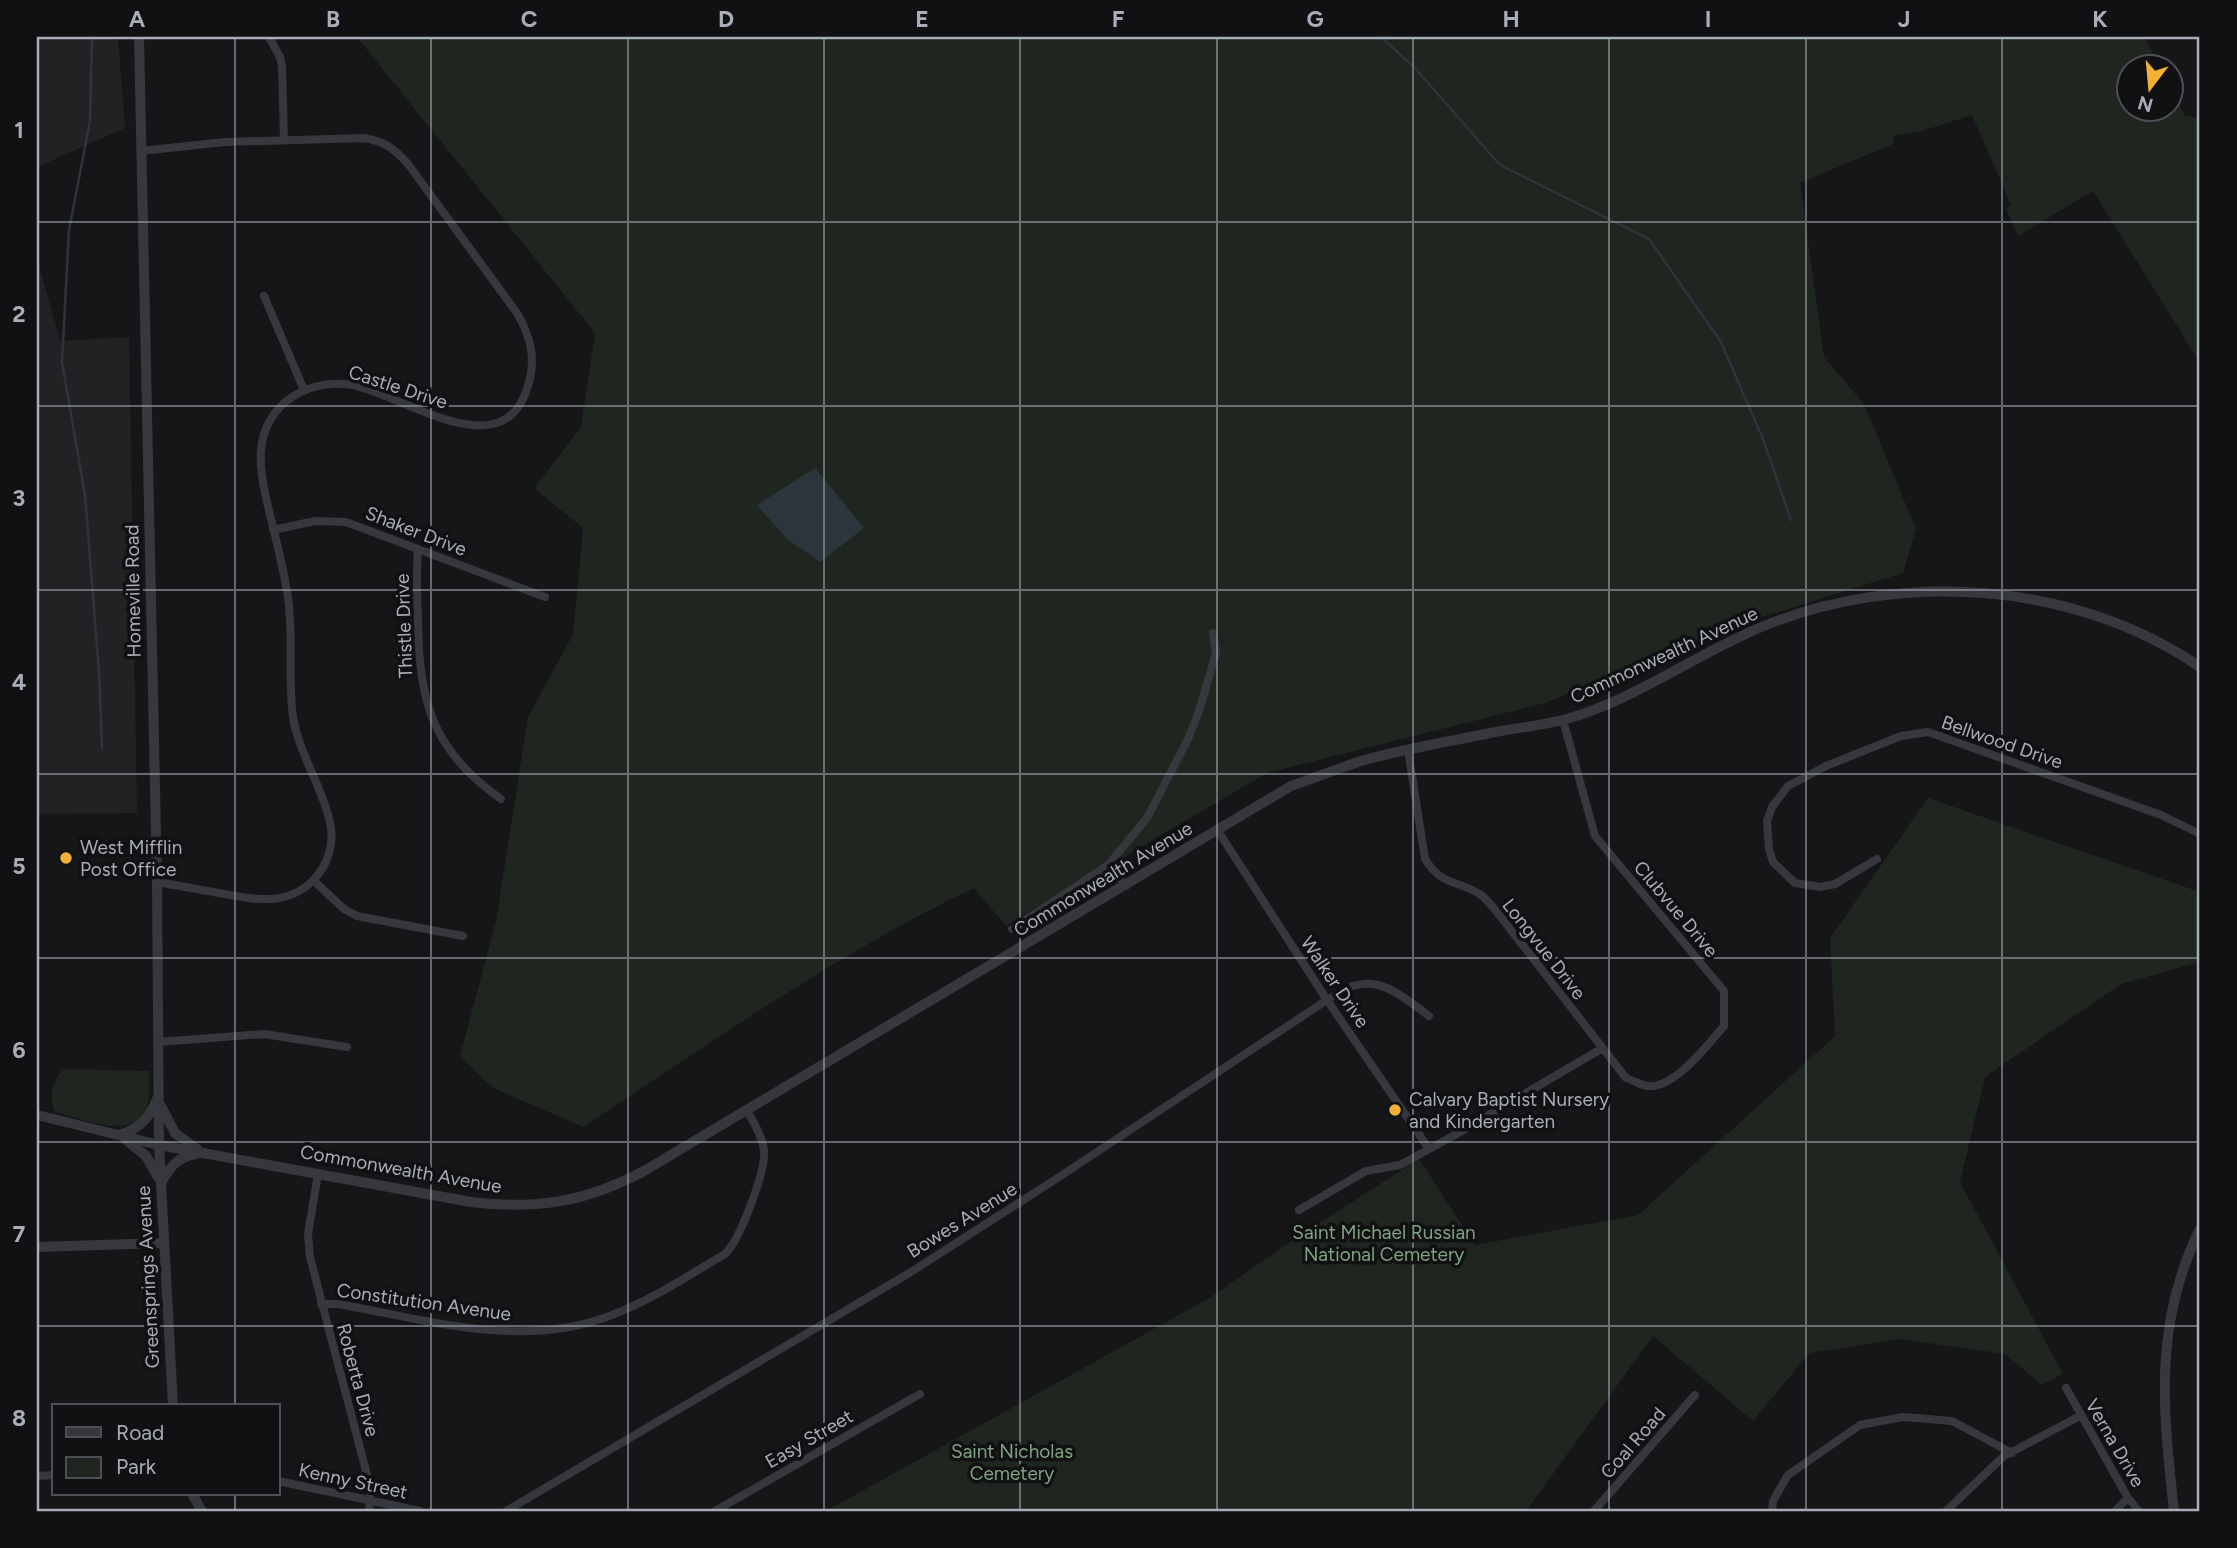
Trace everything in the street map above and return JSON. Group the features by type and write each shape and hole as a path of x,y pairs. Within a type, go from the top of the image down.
{"street":[{"name":"Homeville Road","path":"139,37 157,882 159,1145"},
{"path":"269,37 282,66 284,140"},
{"name":"Castle Drive","path":"141,151 217,142 364,138 375,139 394,148 517,313 527,332 532,352 531,374 522,402 508,417 489,425 462,425 353,386 325,384 304,390"},
{"path":"157,882 266,900 288,897 303,889 327,860 331,830 327,810 294,724 289,608 260,474 261,441 268,424 281,406 304,390 264,296"},
{"name":"Shaker Drive","path":"273,530 315,521 337,520 545,597"},
{"name":"Thistle Drive","path":"418,549 419,662 428,709 438,732 459,763 501,799"},
{"name":"Commonwealth Avenue","path":"38,1116 159,1145 495,1205 563,1202 620,1184 1291,786 1364,761 1563,720 1599,708 1760,628 1832,604 1870,596 1984,592 2087,613 2154,640 2200,667"},
{"path":"1012,929 1108,865 1147,818 1188,739 1199,711 1216,653 1213,633"},
{"name":"Clubvue Drive","path":"1563,720 1595,836 1724,991 1724,1026 1679,1073 1662,1084 1648,1086"},
{"name":"Bellwood Drive","path":"1877,859 1835,884 1821,887 1795,883 1773,862 1769,849 1767,821 1772,807 1788,786 1826,766 1901,736 1928,732 2161,815 2200,834"},
{"name":"Longvue Drive","path":"1408,750 1425,859 1433,872 1445,881 1480,895 1493,907 1626,1078 1648,1086"},
{"name":"Walker Drive","path":"1218,831 1327,1000 1429,1149"},
{"path":"1108,865 1126,886"},
{"path":"313,880 344,909 356,916 463,936"},
{"name":"Bowes Avenue","path":"506,1511 911,1272 1068,1172 1327,1000 1354,986 1376,985 1393,989 1429,1016"},
{"path":"158,1042 264,1034 347,1047"},
{"path":"1299,1210 1366,1171 1400,1165 1601,1049"},
{"path":"158,1096 142,1124 118,1135 146,1156 161,1183 180,1158 204,1153"},
{"path":"158,1096 167,1122 175,1133 204,1153"},
{"name":"Constitution Avenue","path":"321,1304 338,1304 499,1332 569,1328 627,1309 726,1254 735,1242 750,1206 764,1158 762,1140 747,1110"},
{"name":"Greensprings Avenue","path":"159,1145 173,1404"},
{"name":"Roberta Drive","path":"318,1174 308,1245 321,1304 369,1481 372,1501 369,1511"},
{"path":"2174,1511 2165,1434 2164,1361 2169,1315 2191,1248 2200,1230"},
{"path":"37,1247 164,1243"},
{"name":"Verna Drive","path":"2066,1388 2128,1497 2139,1511"},
{"name":"Easy Street","path":"715,1511 920,1394"},
{"name":"Coal Road","path":"1594,1511 1695,1395"},
{"path":"1946,1511 2004,1457 2080,1416"},
{"path":"1772,1511 1773,1501 1788,1475 1860,1424 1903,1417 1952,1421 2012,1452"},
{"name":"Kenny Street","path":"280,1481 421,1511"},
{"path":"2115,1511 2128,1497"}],"shaded area":[{"path":"37,37 118,37 125,128 37,167"},
{"path":"37,257 60,341 129,337 137,813 37,814"},
{"path":"815,468 864,528 820,562 787,539 757,505"}],"green space":[{"path":"357,37 2144,37 2152,52 2114,52 2114,122 2184,122 2184,114 2200,118 2200,363 2093,191 2018,236 2006,208 2011,205 1972,115 1922,131 1893,136 1895,143 1800,183 1824,357 1864,404 1916,529 1903,573 1736,625 1545,703 1267,773 1006,926 974,888 823,970 583,1127 493,1088 460,1056 496,921 528,717 573,634 583,528 534,488 581,427 595,333"},
{"path":"1928,798 2200,892 2200,962 2121,984 1985,1077 1960,1182 2063,1374 2042,1385 2005,1354 1900,1339 1809,1353 1753,1421 1653,1336 1526,1511 826,1511 1211,1297 1293,1240 1419,1159 1475,1245 1638,1215 1835,1036 1830,938"},
{"path":"64,1069 149,1071 148,1104 142,1116 133,1123 121,1126 94,1123 55,1112 53,1089"}],"waterway":[{"path":"92,37 90,121 69,230 62,362 85,495 99,671 102,748"},
{"path":"1381,37 1414,67 1500,165 1649,239 1721,342 1763,439 1791,520"}],"place":[{"name":"West Mifflin Post Office","path":"66,858"},
{"name":"Calvary Baptist Nursery and Kindergarten","path":"1395,1110"}],"park label":[{"name":"Saint Michael Russian National Cemetery","path":"1384,1243"},
{"name":"Saint Nicholas Cemetery","path":"1012,1462"}]}
